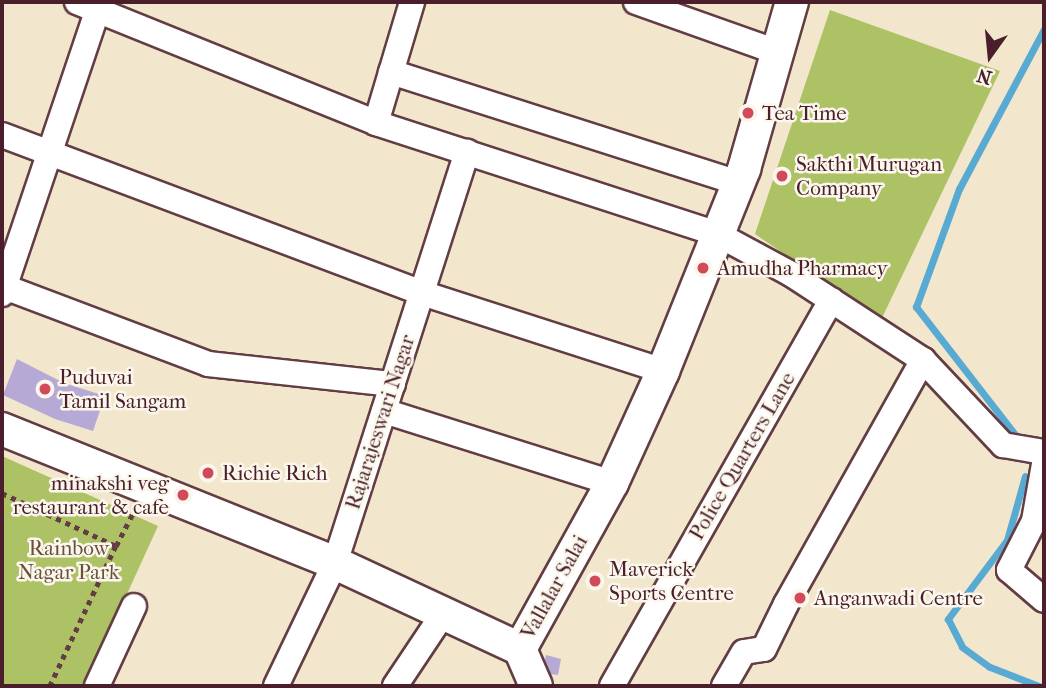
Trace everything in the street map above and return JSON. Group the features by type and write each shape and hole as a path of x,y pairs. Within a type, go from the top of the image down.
{"street":[{"path":"376,123 412,2"},
{"path":"636,2 777,52"},
{"name":"Vallalar Salai","path":"2,429 335,564 520,649 612,483 663,371 738,183 792,2"},
{"path":"393,384 208,365 3,289 49,154 92,4 376,123 717,234 791,274 923,360 1003,445 1044,452"},
{"path":"391,72 738,183"},
{"path":"2,135 422,293 663,371"},
{"name":"Rajarajeswari Nagar","path":"276,686 335,564 467,152"},
{"name":"Police Quarters Lane","path":"612,686 831,300"},
{"path":"724,686 744,652 764,649 923,360"},
{"path":"384,411 612,483"},
{"path":"1044,464 1034,521 1009,570 1044,600"},
{"path":"97,686 134,606"},
{"path":"395,686 443,614"},
{"path":"520,649 536,686"}],"path":[{"path":"50,686 145,487"},
{"path":"2,493 116,546"}],"green space":[{"path":"830,10 1000,71 881,320 755,234"},
{"name":"Rainbow Nagar Park","path":"2,456 158,526 85,686 2,686"}],"building":[{"name":"Puduvai Tamil Sangam","path":"17,359 64,383 105,396 93,431 55,419 3,395"},
{"path":"546,655 561,659 558,675 542,673"}],"waterway":[{"path":"1017,437 916,307 959,189 1044,29"},
{"path":"1025,476 1007,540 948,619 962,647 990,667 1039,686"}],"place":[{"name":"Tea Time","path":"748,113"},
{"name":"Sakthi Murugan Company","path":"782,176"},
{"name":"Amudha Pharmacy","path":"703,268"},
{"name":"Puduvai Tamil Sangam","path":"45,389"},
{"name":"Richie Rich","path":"208,473"},
{"name":"minakshi veg restaurant & cafe","path":"183,495"},
{"name":"Maverick Sports Centre","path":"595,581"},
{"name":"Anganwadi Centre","path":"800,598"}]}
